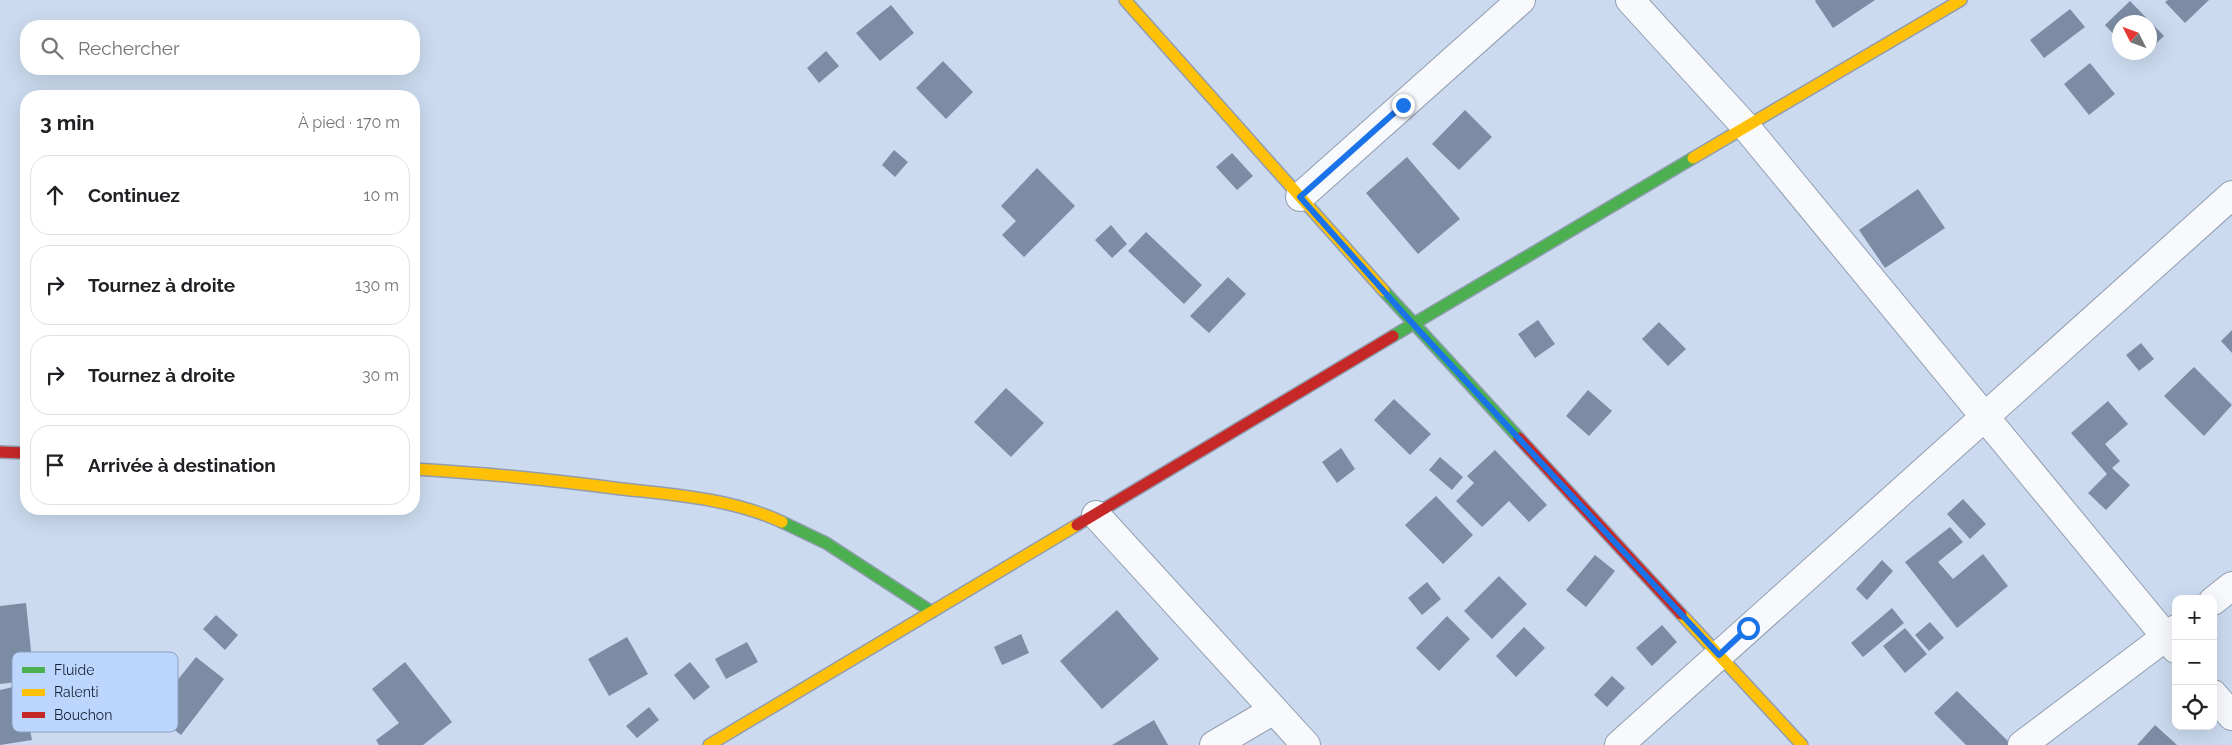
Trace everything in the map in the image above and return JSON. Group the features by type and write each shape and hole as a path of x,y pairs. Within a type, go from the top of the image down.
{"main road":[{"path":"1125,0 1413,324 1802,745"},
{"path":"709,745 1413,324 1961,0"},
{"path":"0,452 20,453"},
{"path":"420,469 494,474 708,499 760,512 826,543 932,612"}],"street":[{"path":"1300,197 1521,0"},
{"path":"1630,0 1746,127 1985,417 2172,638 2022,745"},
{"path":"1618,745 2232,195"},
{"path":"1096,515 1306,745"},
{"path":"2217,597 2232,586"},
{"path":"2217,699 2232,716"},
{"path":"1214,745 1274,710"}],"building":[{"path":"1816,0 1875,0 1833,28 1815,1"},
{"path":"2168,0 2209,0 2185,23 2165,2"},
{"path":"2130,1 2144,15 2115,15"},
{"path":"891,5 914,33 880,61 856,33"},
{"path":"2070,9 2085,27 2044,58 2030,40"},
{"path":"2112,18 2112,32 2105,25"},
{"path":"2157,29 2164,36 2157,42"},
{"path":"826,51 839,66 819,83 807,68"},
{"path":"943,61 973,92 946,119 916,88"},
{"path":"2090,63 2115,94 2089,115 2064,84"},
{"path":"1465,110 1492,137 1459,170 1432,144"},
{"path":"894,150 908,162 895,177 882,165"},
{"path":"1232,153 1253,176 1237,190 1216,167"},
{"path":"1407,157 1460,219 1418,254 1366,193"},
{"path":"1037,168 1075,206 1024,257 1002,235 1016,221 1001,206"},
{"path":"1918,189 1945,228 1885,268 1859,230"},
{"path":"1111,225 1127,244 1112,258 1095,240"},
{"path":"1146,232 1202,285 1184,304 1128,251"},
{"path":"1228,277 1246,294 1209,333 1190,316"},
{"path":"1538,320 1555,344 1535,358 1518,334"},
{"path":"1659,322 1686,349 1668,366 1642,339"},
{"path":"2232,330 2232,353 2221,341"},
{"path":"2141,343 2154,359 2139,371 2126,355"},
{"path":"2194,367 2232,405 2204,436 2164,396"},
{"path":"1006,388 1044,423 1011,457 974,422"},
{"path":"1588,390 1612,411 1589,436 1566,416"},
{"path":"1394,399 1431,434 1410,455 1374,420"},
{"path":"2108,401 2128,424 2105,444 2120,461 2112,468 2130,485 2106,510 2088,493 2107,474 2071,433"},
{"path":"1341,448 1355,469 1337,483 1322,462"},
{"path":"1495,450 1547,505 1529,522 1509,501 1482,527 1456,501 1474,483 1467,476"},
{"path":"1440,457 1463,477 1452,490 1429,470"},
{"path":"1436,496 1473,535 1443,564 1405,525"},
{"path":"1963,499 1986,524 1970,539 1947,514"},
{"path":"1950,527 1963,542 1938,562 1953,579 1983,554 2008,586 1957,628 1905,562"},
{"path":"1595,555 1615,571 1586,607 1566,590"},
{"path":"1882,560 1893,571 1867,600 1856,589"},
{"path":"1499,576 1527,604 1492,639 1464,611"},
{"path":"1427,582 1441,599 1422,615 1408,598"},
{"path":"26,603 31,652 12,652 12,683 0,684 0,606"},
{"path":"1892,608 1904,623 1863,657 1851,643"},
{"path":"1117,610 1159,659 1102,709 1060,661"},
{"path":"216,615 238,635 225,650 203,629"},
{"path":"1447,616 1470,639 1439,671 1416,648"},
{"path":"1930,622 1944,638 1929,651 1915,635"},
{"path":"1662,625 1677,642 1652,666 1636,648"},
{"path":"1524,627 1545,648 1516,677 1496,656"},
{"path":"1905,628 1927,654 1905,673 1883,646"},
{"path":"1021,634 1029,653 1002,665 994,647"},
{"path":"627,637 648,674 609,696 588,659"},
{"path":"747,642 758,662 726,679 715,659"},
{"path":"196,657 224,679 181,735 177,732 178,680"},
{"path":"405,662 452,722 423,745 379,745 376,740 399,723 372,689"},
{"path":"690,662 710,687 694,700 674,675"},
{"path":"1612,676 1625,688 1607,707 1594,695"},
{"path":"12,687 12,732 30,732 32,740 0,745 0,690"},
{"path":"1957,691 2012,745 1966,745 1934,713"},
{"path":"649,707 659,720 637,738 626,726"},
{"path":"1154,720 1168,745 1112,745"},
{"path":"2155,725 2177,745 2137,745"}],"traffic: fast":[{"path":"1393,336 1693,158"},
{"path":"1384,291 1519,438"},
{"path":"782,522 826,543 932,612"}],"traffic: slow":[{"path":"1125,0 1384,291"},
{"path":"1693,158 1961,0"},
{"path":"420,469 518,477 684,496 744,508 782,522"},
{"path":"709,745 1077,525"},
{"path":"1681,614 1802,745"}],"traffic: jam":[{"path":"1077,525 1393,336"},
{"path":"1519,438 1681,614"},
{"path":"0,452 20,453"}],"route":[{"path":"1403,105 1300,197 1413,324 1719,655 1748,628"}]}
